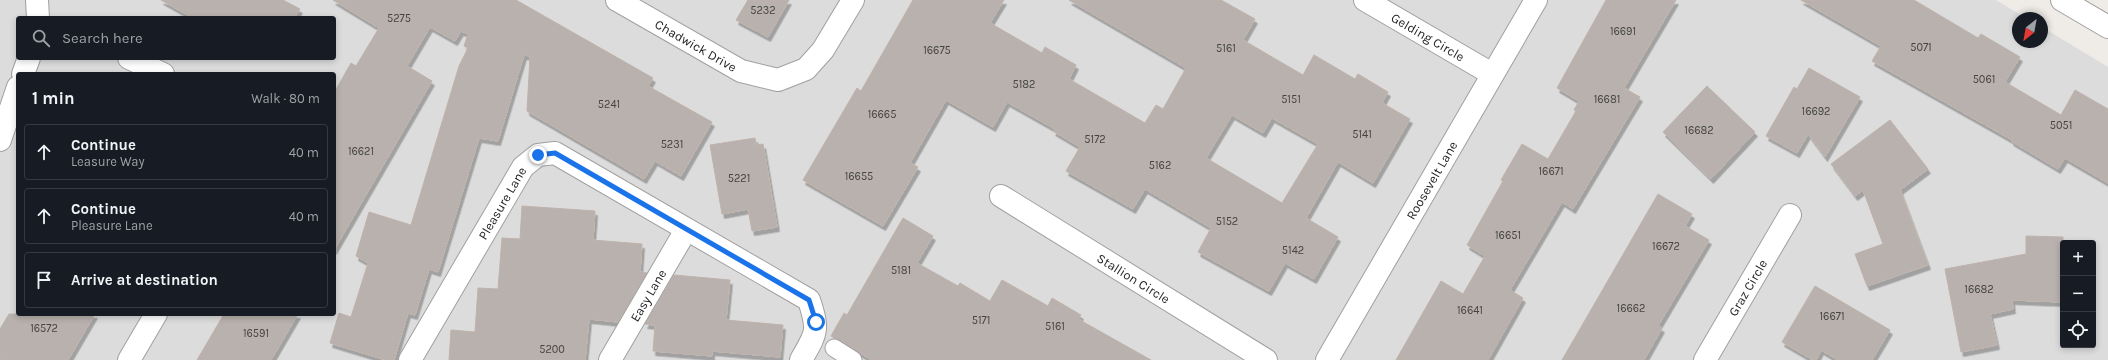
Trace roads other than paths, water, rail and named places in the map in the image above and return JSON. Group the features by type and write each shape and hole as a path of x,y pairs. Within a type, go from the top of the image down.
{"street":[{"path":"37,0 38,16"},
{"name":"Chadwick Drive","path":"617,0 740,71 778,80 806,69 823,50 853,0"},
{"name":"Gelding Circle","path":"1365,0 1492,74"},
{"name":"Roosevelt Lane","path":"1327,360 1536,0"},
{"path":"2062,0 2108,27"},
{"path":"24,72 28,60"},
{"path":"133,60 160,72"},
{"path":"0,140 16,93"},
{"name":"Pleasure Lane","path":"410,360 522,168 538,155 555,153 809,300 816,322 813,338 800,360"},
{"name":"Stallion Circle","path":"1001,196 1266,360"},
{"name":"Graz Circle","path":"1704,360 1790,215"},
{"name":"Easy Lane","path":"610,360 686,230"},
{"path":"129,360 155,316"}],"lane":[{"path":"834,348 853,360"}]}
